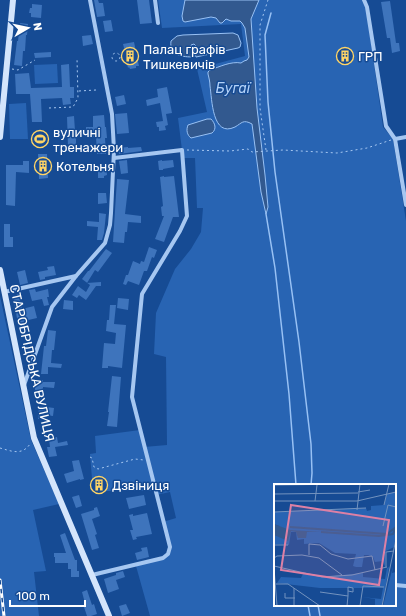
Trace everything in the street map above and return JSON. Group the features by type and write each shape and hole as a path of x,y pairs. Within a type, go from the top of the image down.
{"street":[{"path":"0,137 13,0"},
{"path":"24,386 52,308 76,276 105,243 110,225 114,158 112,118 90,0"},
{"path":"155,0 158,24"},
{"path":"364,0 368,7 386,126 395,139 406,205"},
{"path":"395,139 406,137"},
{"path":"92,575 163,558 168,554 170,548 132,397 142,294 180,231 187,216 182,150 114,158"},
{"name":"СТАРОБРІДСЬКА ВУЛИЦЯ","path":"0,270 34,438 109,616"},
{"path":"4,292 76,276"},
{"path":"396,585 406,586"}],"path":[{"path":"266,151 260,108 260,25 268,0"},
{"path":"108,59 112,58 115,61 119,60 119,54 113,54 112,58"},
{"path":"49,108 73,107 78,98 77,58"},
{"path":"10,69 18,70 35,60"},
{"path":"78,91 96,90"},
{"path":"182,150 230,151 248,149 252,152 283,150 337,153 367,148 395,139"},
{"path":"0,448 16,452 22,451 27,449 34,438"},
{"path":"90,457 92,458 94,467 98,469 135,459 144,460"}],"shaded area":[{"path":"158,0 363,0 366,8 383,127 393,139 406,221 406,616 150,616 136,566 163,558 168,554 169,547 163,522 176,518 170,492 156,495 154,490 93,491 90,454 96,453 95,436 140,430 144,447 167,445 166,357 154,354 156,313 175,269 191,249 201,232 203,208 197,208 195,158 183,158 178,118 207,112 197,69 245,56 241,24 162,28"},
{"path":"57,64 58,83 35,84 34,65"},
{"path":"26,103 28,139 10,139 9,104"},
{"path":"0,296 31,440 59,504 33,510 46,571 34,572 39,616 0,616"}],"water":[{"name":"Бугаї","path":"185,0 259,0 251,19 257,108 268,207 266,214 261,192 252,124 245,122 227,129 222,127 215,116 208,74 210,70 221,66 241,63 247,60 249,57 245,28 240,21 231,21 226,19 220,23 216,18 211,17 185,22 183,21 182,16"},
{"path":"233,33 238,35 241,43 240,47 196,57 194,49 196,46 194,44 191,45 191,48 193,49 194,57 178,55 174,53 171,46 171,41 177,36"},
{"path":"211,119 214,122 214,131 212,133 191,138 187,132 188,125"}],"building":[{"path":"94,0 98,0 99,3 103,3 105,16 97,17"},
{"path":"137,0 149,0 152,23 140,24"},
{"path":"390,1 396,43 399,43 400,51 392,53 390,38 387,38 381,2"},
{"path":"32,4 42,5 41,18 31,17 31,13 29,13 30,8 32,8"},
{"path":"111,20 113,31 105,32 103,21"},
{"path":"20,23 28,24 22,66 14,65"},
{"path":"91,35 93,44 83,46 82,36"},
{"name":"Палац графів Тишкевичів","path":"134,42 139,66 130,69 129,67 128,68 126,59 124,59 123,53 125,52 123,44"},
{"path":"51,52 51,57 35,58 34,53"},
{"path":"69,64 70,87 74,87 74,98 70,98 71,104 63,105 62,98 41,99 42,122 32,122 30,94 16,94 15,74 29,73 31,88 62,87 61,65"},
{"path":"167,87 172,113 166,114 168,125 165,126 166,130 159,131 159,127 157,127 156,122 163,121 160,103 147,106 146,100 158,97 157,89"},
{"path":"124,95 126,104 117,106 115,97"},
{"path":"127,113 129,133 117,134 115,114"},
{"path":"104,115 107,138 105,138 106,154 97,154 96,137 86,137 86,127 93,127 93,116"},
{"path":"74,116 76,151 64,151 64,146 68,146 67,117"},
{"path":"141,147 142,151 119,154 118,148"},
{"name":"Котельня","path":"38,154 47,154 48,178 39,179"},
{"path":"127,160 128,173 121,174 119,161"},
{"path":"173,160 174,167 159,170 158,161"},
{"path":"23,161 29,161 29,173 16,172 15,206 6,205 6,165 23,165"},
{"path":"98,165 106,165 107,175 104,176 104,178 98,178"},
{"path":"174,176 179,217 173,217 164,242 155,239 164,216 162,216 161,207 163,206 160,177"},
{"path":"117,179 129,180 125,214 141,216 141,223 128,222 124,243 113,242"},
{"path":"98,193 106,193 107,203 98,204"},
{"path":"99,213 106,214 102,240 97,240 98,227 87,226 87,221 99,222"},
{"path":"4,224 10,224 10,237 13,237 13,247 4,247"},
{"path":"149,247 157,250 154,258 152,257 147,271 144,271 139,285 128,281 126,285 123,284 133,261 140,264 141,261 144,262"},
{"path":"106,249 112,253 98,272 95,270 87,283 82,279"},
{"path":"54,266 56,275 45,277 45,279 40,280 38,272 48,270 47,267"},
{"path":"25,270 28,283 20,285 17,272"},
{"path":"101,282 101,286 96,286 86,300 79,295 77,298 72,295 78,286 86,292 90,285 87,283"},
{"path":"35,289 36,292 48,289 49,297 47,297 49,305 44,306 42,299 32,301 29,290"},
{"path":"19,294 22,309 34,306 37,318 18,324 13,296"},
{"path":"118,298 129,299 128,310 117,308"},
{"path":"64,300 73,301 73,310 63,309"},
{"path":"110,305 116,305 114,324 126,325 122,368 108,366 108,368 102,368 104,343 115,344 116,333 106,331 107,320 109,320"},
{"path":"48,330 56,331 51,363 62,364 61,368 48,367 48,374 41,374 44,346 46,346"},
{"path":"112,376 121,377 117,427 107,426"},
{"path":"35,380 55,382 54,388 43,387 43,390 35,390"},
{"path":"39,406 54,408 53,416 45,415 45,419 38,419"},
{"path":"57,437 58,443 67,441 68,445 55,447 57,456 49,457 47,447 50,447 49,439"},
{"path":"79,460 84,479 67,483 64,474 74,471 72,461"},
{"path":"79,495 82,506 76,508 72,497"},
{"path":"144,495 146,505 129,509 126,498"},
{"path":"97,507 100,516 92,519 97,534 95,535 99,548 92,550 81,514 94,510 94,508"},
{"path":"147,513 152,534 136,537 137,539 133,540 130,530 133,530 129,515 133,514 133,516"},
{"path":"65,533 75,560 77,560 77,571 79,571 79,577 71,577 71,569 68,569 68,563 55,563 54,553 66,553 60,535"},
{"path":"147,547 149,557 137,560 135,553 142,551 141,548"},
{"path":"123,571 125,577 116,580 119,589 108,593 104,579"},
{"path":"87,590 97,614 91,616 87,616 84,607 86,607 82,592"},
{"path":"126,604 130,613 122,616 119,606"}],"waterway":[{"path":"271,13 265,35 268,102 275,172 299,342 311,444 311,484"},
{"path":"266,214 275,268 289,394 296,484"},
{"path":"308,606 310,616"},
{"path":"318,606 320,616"}],"railway":[{"path":"0,580 4,616"}],"place":[{"name":"Палац графів Тишкевичів","path":"130,56"},
{"name":"ГРП","path":"345,56"},
{"name":"вуличні тренажери","path":"40,139"},
{"name":"Котельня","path":"43,166"},
{"name":"Дзвіниця","path":"99,485"}]}
